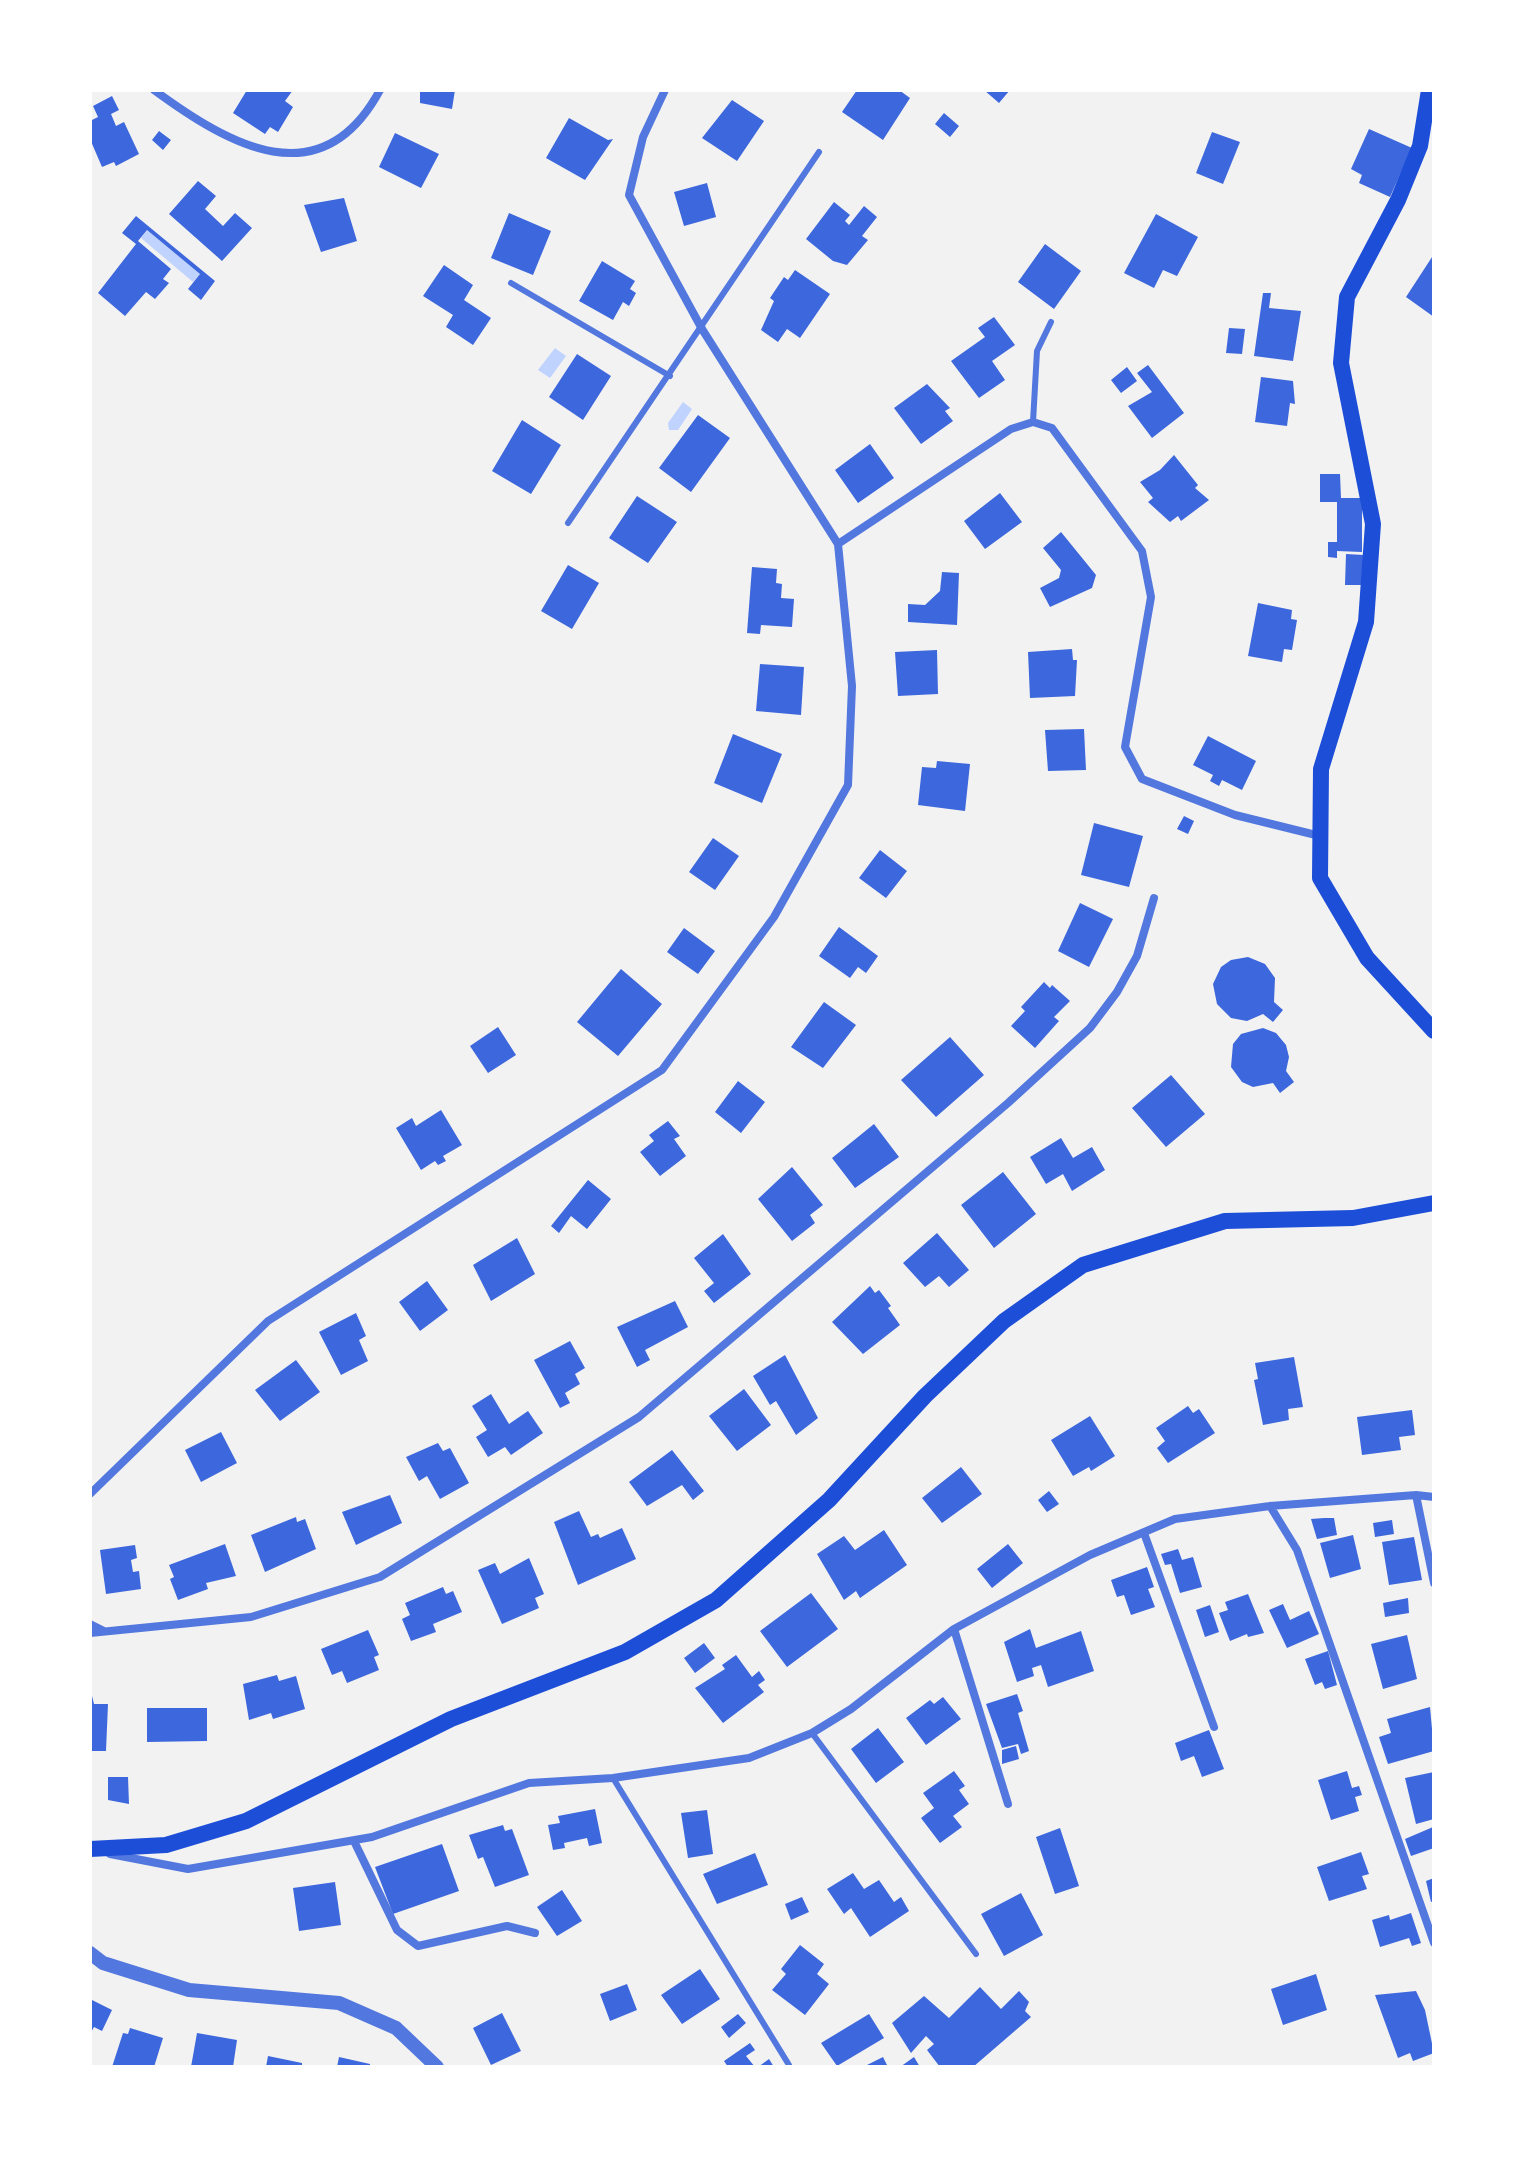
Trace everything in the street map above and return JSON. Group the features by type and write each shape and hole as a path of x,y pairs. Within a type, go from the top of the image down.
{"main road":[{"path":"1429,90 1420,146 1398,200 1347,297 1341,363 1373,524 1366,622 1321,769 1320,878 1367,958 1434,1031"},
{"path":"90,1850 166,1845 246,1821 451,1719 625,1652 716,1600 829,1500 925,1396 1004,1321 1083,1265 1225,1221 1353,1218 1434,1203"}],"street":[{"path":"154,90 202,125 252,149 290,154 330,143 365,118 380,90"},
{"path":"90,1494 268,1321 662,1070 774,917 848,785 852,686 838,544 702,329 629,195 643,137 665,90"},
{"path":"838,544 1011,429 1033,422 1052,428 1142,551 1151,597 1125,747 1142,779 1235,815 1321,836"},
{"path":"90,1633 108,1634 251,1617 380,1577 639,1417 1008,1103 1090,1028 1117,992 1137,956 1154,898"},
{"path":"90,1850 188,1869 354,1841 529,1783 613,1778 749,1758 812,1733 851,1709 954,1629 1090,1555 1175,1519 1270,1506 1416,1495 1434,1497"},
{"path":"1416,1495 1434,1583"},
{"path":"1270,1506 1297,1550 1434,1943"},
{"path":"1144,1533 1214,1727"},
{"path":"90,1624 108,1634"},
{"path":"954,1629 1008,1804"},
{"path":"354,1841 397,1930 418,1946 507,1926 535,1933"},
{"path":"90,1953 103,1963 189,1990 339,2003 396,2028 437,2067"}],"lane":[{"path":"568,523 819,152"},
{"path":"511,283 670,376"},
{"path":"1033,422 1037,351 1051,322"},
{"path":"812,1733 976,1954"},
{"path":"613,1778 789,2065"}],"water":[{"path":"147,230 200,274 193,282 141,238"},
{"path":"555,348 566,356 550,378 538,370"},
{"path":"683,402 692,409 678,430 669,430 668,423"}],"building":[{"path":"247,90 293,90 285,101 293,107 278,132 270,127 265,134 233,113"},
{"path":"420,90 455,90 452,109 420,103"},
{"path":"857,90 899,90 910,98 883,140 842,112"},
{"path":"984,90 1010,90 999,103"},
{"path":"112,96 119,110 111,114 116,126 124,122 139,154 116,166 114,162 102,167 90,139 90,121 98,117 93,106"},
{"path":"732,100 764,121 737,161 702,138"},
{"path":"944,113 959,126 950,137 935,124"},
{"path":"569,118 608,140 613,139 585,180 546,158"},
{"path":"1369,129 1412,148 1390,197 1359,183 1362,175 1351,169"},
{"path":"159,131 171,140 163,150 152,140"},
{"path":"1212,132 1240,142 1223,184 1196,173"},
{"path":"395,133 439,154 421,188 379,167"},
{"path":"198,181 216,196 205,209 223,226 235,213 252,228 222,261 169,214"},
{"path":"707,183 716,217 684,226 674,192"},
{"path":"344,198 357,241 321,252 304,205"},
{"path":"834,202 850,215 845,221 849,225 864,206 877,217 862,236 868,240 847,265 833,261 806,239"},
{"path":"509,213 551,231 533,275 491,258"},
{"path":"1156,214 1198,237 1177,276 1163,270 1154,288 1124,273"},
{"path":"136,216 215,281 201,300 188,289 200,274 147,230 138,241 171,269 163,279 169,283 155,299 146,292 125,316 98,293 136,244 122,233"},
{"path":"1045,244 1081,271 1054,309 1018,282"},
{"path":"1434,254 1434,317 1406,297"},
{"path":"602,261 635,281 630,289 636,293 629,306 623,302 613,320 579,301"},
{"path":"444,265 473,285 464,300 491,318 473,345 446,327 453,315 423,296"},
{"path":"795,270 830,294 800,338 787,329 778,342 761,330 774,301 770,298 784,277 788,280"},
{"path":"1263,293 1271,293 1269,308 1301,311 1293,361 1254,356"},
{"path":"994,317 1015,345 992,361 1005,380 979,398 951,361 985,337 978,328"},
{"path":"1229,328 1245,329 1242,354 1226,353"},
{"path":"577,354 611,376 583,420 549,397"},
{"path":"1148,365 1184,413 1152,438 1128,406 1152,392 1137,373"},
{"path":"1127,367 1137,381 1121,393 1111,380"},
{"path":"1261,377 1293,381 1295,404 1290,403 1287,426 1255,422"},
{"path":"927,384 950,408 945,411 953,421 921,444 894,408"},
{"path":"698,415 730,438 691,492 659,468"},
{"path":"522,420 561,445 531,494 492,471"},
{"path":"870,444 894,478 858,503 835,470"},
{"path":"1174,455 1198,485 1195,488 1209,500 1181,521 1178,516 1170,522 1148,502 1153,498 1140,482 1160,470"},
{"path":"1320,474 1340,474 1341,498 1362,498 1362,552 1337,551 1337,558 1328,557 1328,542 1337,542 1337,502 1320,502"},
{"path":"1000,493 1022,522 985,549 964,521"},
{"path":"637,496 677,522 648,563 609,538"},
{"path":"1061,532 1096,575 1092,588 1050,607 1040,588 1059,578 1061,570 1043,548"},
{"path":"1346,554 1364,555 1364,585 1345,585"},
{"path":"568,565 599,583 572,629 541,611"},
{"path":"752,567 777,569 776,583 782,584 781,598 794,599 792,627 761,625 760,634 747,633"},
{"path":"942,572 959,573 957,625 908,622 908,604 925,605 940,591"},
{"path":"1258,603 1292,610 1291,619 1297,620 1292,650 1284,649 1282,662 1248,656"},
{"path":"1072,649 1073,660 1077,660 1075,696 1030,698 1028,652"},
{"path":"937,650 938,694 898,696 895,652"},
{"path":"760,664 804,667 801,715 756,711"},
{"path":"1084,729 1086,770 1048,771 1045,730"},
{"path":"733,734 782,754 762,803 714,783"},
{"path":"1208,736 1256,761 1242,790 1222,780 1219,786 1210,781 1213,775 1193,765"},
{"path":"937,761 970,764 965,811 918,805 922,767 936,768"},
{"path":"1184,816 1194,821 1188,834 1177,829"},
{"path":"1094,823 1143,836 1129,887 1081,875"},
{"path":"713,838 739,856 715,890 689,872"},
{"path":"880,850 907,871 886,898 859,878"},
{"path":"1080,903 1113,919 1089,967 1058,951"},
{"path":"839,927 878,956 866,973 858,967 850,978 819,956"},
{"path":"684,928 715,951 698,974 667,952"},
{"path":"1248,957 1265,964 1275,978 1274,1002 1283,1010 1273,1022 1263,1014 1247,1021 1231,1018 1217,1004 1213,984 1221,967 1231,960"},
{"path":"621,969 662,1004 618,1056 577,1022"},
{"path":"1044,982 1070,1001 1054,1017 1059,1021 1035,1048 1011,1026 1025,1011 1021,1007"},
{"path":"824,1002 856,1025 823,1068 791,1047"},
{"path":"498,1027 516,1055 488,1073 470,1046"},
{"path":"1263,1028 1276,1033 1286,1045 1289,1057 1286,1071 1294,1082 1280,1093 1273,1083 1253,1087 1242,1082 1231,1067 1233,1044 1241,1034"},
{"path":"950,1037 984,1075 936,1117 901,1080"},
{"path":"1171,1075 1205,1114 1166,1147 1132,1108"},
{"path":"738,1081 765,1102 741,1133 715,1112"},
{"path":"441,1110 462,1145 443,1156 446,1161 438,1165 435,1161 421,1170 396,1128 412,1118 416,1126"},
{"path":"668,1121 680,1136 674,1139 686,1156 660,1176 640,1152 654,1141 649,1135"},
{"path":"874,1124 899,1157 855,1188 832,1158"},
{"path":"1061,1138 1073,1158 1092,1147 1105,1170 1072,1191 1063,1174 1046,1184 1030,1157"},
{"path":"792,1167 823,1205 810,1215 815,1223 792,1241 758,1199"},
{"path":"1003,1172 1036,1214 994,1248 961,1205"},
{"path":"588,1180 611,1199 587,1229 571,1216 559,1233 551,1226"},
{"path":"937,1233 969,1270 949,1287 939,1276 925,1287 903,1263"},
{"path":"723,1234 751,1274 714,1303 704,1291 714,1283 694,1258"},
{"path":"517,1238 535,1274 491,1301 473,1265"},
{"path":"427,1281 448,1310 420,1331 399,1302"},
{"path":"870,1286 875,1293 879,1290 900,1325 863,1354 832,1322"},
{"path":"675,1301 688,1327 645,1350 650,1360 637,1367 617,1327"},
{"path":"356,1313 366,1336 359,1340 368,1361 341,1375 319,1332"},
{"path":"570,1341 585,1368 575,1374 580,1384 565,1393 570,1403 560,1408 534,1360"},
{"path":"785,1355 818,1418 796,1435 776,1401 770,1405 753,1376"},
{"path":"1294,1357 1303,1407 1288,1409 1289,1420 1263,1425 1254,1380 1258,1379 1255,1363"},
{"path":"296,1360 320,1392 280,1421 255,1390"},
{"path":"744,1389 771,1425 737,1451 709,1416"},
{"path":"491,1394 509,1424 528,1411 543,1433 511,1455 505,1447 488,1457 476,1437 487,1430 472,1406"},
{"path":"1188,1406 1193,1413 1199,1409 1215,1433 1168,1463 1157,1448 1165,1441 1156,1428"},
{"path":"1412,1410 1415,1435 1399,1437 1401,1450 1362,1455 1357,1417"},
{"path":"1090,1416 1115,1456 1091,1471 1089,1467 1073,1476 1051,1440"},
{"path":"221,1432 237,1463 201,1482 185,1450"},
{"path":"438,1443 443,1451 450,1448 469,1483 440,1499 427,1476 419,1481 406,1457"},
{"path":"672,1450 704,1491 693,1500 682,1485 647,1506 629,1482"},
{"path":"961,1467 982,1494 942,1523 922,1498"},
{"path":"1049,1491 1059,1504 1047,1512 1038,1500"},
{"path":"390,1495 402,1523 356,1545 342,1512"},
{"path":"579,1511 591,1537 598,1534 600,1538 622,1528 636,1559 578,1585 554,1522"},
{"path":"296,1517 297,1522 305,1519 316,1549 265,1572 251,1535"},
{"path":"1334,1518 1337,1535 1317,1539 1311,1519"},
{"path":"1392,1520 1394,1534 1375,1537 1373,1523"},
{"path":"884,1530 907,1565 860,1598 856,1591 844,1600 817,1554 844,1536 855,1550"},
{"path":"1353,1535 1361,1569 1330,1578 1320,1543"},
{"path":"1414,1537 1422,1580 1389,1585 1382,1542"},
{"path":"225,1544 236,1576 206,1583 208,1589 178,1600 170,1579 174,1577 169,1565"},
{"path":"1008,1544 1023,1563 992,1588 977,1569"},
{"path":"135,1545 137,1558 131,1560 133,1572 139,1571 141,1589 106,1594 100,1550"},
{"path":"1178,1549 1182,1560 1193,1557 1202,1587 1180,1593 1171,1564 1165,1565 1161,1554"},
{"path":"529,1558 544,1594 535,1598 539,1608 502,1624 478,1570 495,1563 500,1574"},
{"path":"1147,1567 1154,1587 1148,1589 1155,1607 1131,1615 1124,1595 1117,1597 1111,1580"},
{"path":"443,1587 446,1594 453,1591 462,1612 433,1624 436,1632 411,1641 402,1619 410,1615 405,1603"},
{"path":"811,1593 838,1629 787,1667 760,1631"},
{"path":"1248,1594 1264,1633 1248,1637 1247,1634 1230,1641 1219,1613 1228,1610 1225,1602"},
{"path":"1408,1598 1409,1613 1385,1617 1383,1603"},
{"path":"1283,1604 1290,1620 1309,1611 1319,1634 1287,1648 1269,1610"},
{"path":"1210,1605 1219,1632 1205,1637 1196,1610"},
{"path":"1030,1629 1036,1648 1081,1631 1094,1671 1048,1687 1041,1665 1032,1668 1034,1676 1017,1682 1004,1642"},
{"path":"368,1630 379,1655 374,1657 379,1670 347,1683 342,1671 332,1675 321,1649"},
{"path":"1407,1635 1417,1679 1383,1689 1371,1644"},
{"path":"704,1643 715,1658 695,1673 684,1658"},
{"path":"1328,1651 1337,1685 1325,1689 1322,1682 1315,1685 1305,1659"},
{"path":"736,1655 752,1677 759,1671 765,1680 758,1685 764,1692 723,1723 695,1688 725,1669 722,1665"},
{"path":"277,1675 279,1681 296,1676 305,1709 273,1719 271,1713 249,1720 243,1684"},
{"path":"90,1688 94,1704 108,1704 106,1751 90,1751"},
{"path":"1017,1694 1023,1711 1018,1713 1029,1751 1021,1754 1018,1744 1002,1748 986,1704"},
{"path":"943,1697 961,1719 926,1745 906,1718 930,1700 934,1704"},
{"path":"1430,1707 1434,1751 1388,1764 1379,1737 1391,1733 1387,1719"},
{"path":"147,1708 207,1708 207,1741 147,1742"},
{"path":"878,1728 904,1762 876,1783 851,1749"},
{"path":"1209,1730 1224,1769 1202,1777 1194,1756 1181,1761 1175,1743"},
{"path":"1016,1746 1019,1759 1002,1764 1002,1750"},
{"path":"954,1771 965,1786 959,1790 969,1804 953,1816 962,1827 940,1843 921,1818 934,1808 923,1793"},
{"path":"1347,1771 1352,1788 1359,1786 1362,1795 1355,1797 1359,1811 1331,1820 1318,1780"},
{"path":"1434,1772 1434,1819 1416,1824 1405,1778"},
{"path":"108,1777 128,1777 129,1804 108,1800"},
{"path":"595,1809 602,1843 589,1846 587,1838 564,1843 565,1848 553,1850 548,1825 560,1823 558,1816"},
{"path":"707,1810 713,1854 688,1858 681,1813"},
{"path":"503,1825 505,1831 512,1829 529,1875 495,1887 483,1857 478,1859 469,1835"},
{"path":"1433,1827 1434,1848 1411,1856 1405,1839"},
{"path":"1060,1828 1079,1886 1055,1894 1036,1837"},
{"path":"442,1844 459,1891 393,1914 375,1867"},
{"path":"1361,1852 1369,1874 1362,1876 1367,1889 1329,1901 1317,1867"},
{"path":"755,1853 768,1885 717,1904 703,1874"},
{"path":"853,1873 864,1889 879,1880 894,1902 901,1897 909,1911 870,1937 851,1908 844,1914 827,1889"},
{"path":"1434,1878 1434,1901 1431,1902 1426,1881"},
{"path":"335,1882 341,1925 299,1931 293,1888"},
{"path":"562,1890 582,1921 557,1936 537,1907"},
{"path":"1021,1893 1043,1935 1004,1956 981,1914"},
{"path":"802,1897 809,1912 791,1920 785,1904"},
{"path":"1411,1913 1421,1943 1412,1946 1409,1938 1380,1947 1372,1920 1389,1915 1390,1920"},
{"path":"800,1945 824,1964 817,1974 829,1984 805,2015 772,1990 786,1974 781,1969"},
{"path":"700,1969 720,1999 682,2024 661,1995"},
{"path":"1316,1974 1327,2010 1283,2025 1271,1989"},
{"path":"627,1984 637,2010 610,2021 600,1994"},
{"path":"980,1987 1001,2009 1019,1991 1029,2002 1025,2011 1031,2017 973,2067 940,2067 927,2050 934,2044 926,2036 911,2053 892,2023 924,1996 949,2018"},
{"path":"1416,1991 1425,2010 1434,2053 1413,2061 1410,2053 1398,2058 1375,1995"},
{"path":"90,1999 112,2010 102,2031 94,2027 90,2034"},
{"path":"502,2013 521,2051 491,2065 473,2028"},
{"path":"738,2014 746,2023 729,2038 721,2027"},
{"path":"869,2014 884,2038 837,2066 821,2043"},
{"path":"130,2028 163,2038 154,2067 112,2067 123,2033 128,2034"},
{"path":"197,2033 237,2040 233,2067 191,2067"},
{"path":"750,2043 755,2050 746,2056 755,2067 728,2067 724,2061"},
{"path":"268,2056 302,2063 302,2067 266,2067"},
{"path":"339,2057 370,2064 370,2067 337,2067"},
{"path":"883,2057 888,2067 863,2067"},
{"path":"914,2057 920,2067 900,2067"},
{"path":"769,2059 774,2067 758,2067"}]}
